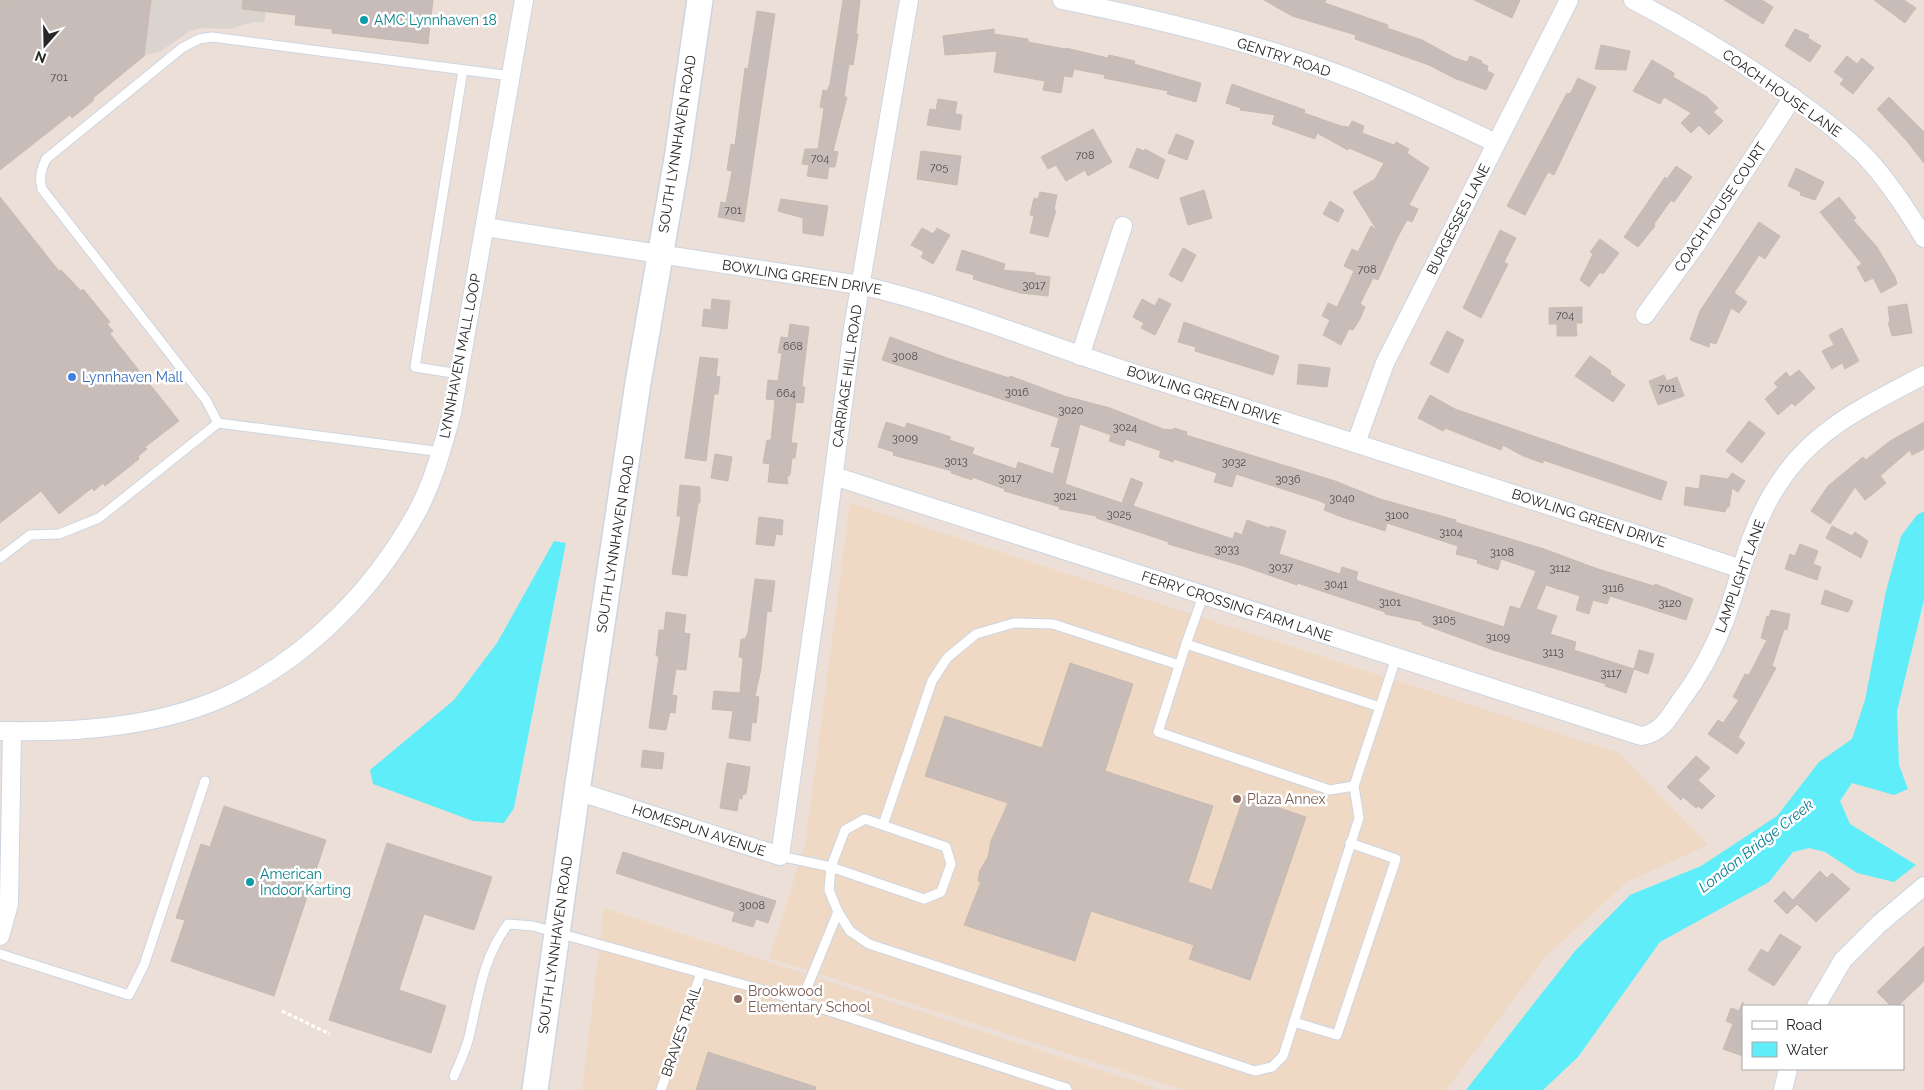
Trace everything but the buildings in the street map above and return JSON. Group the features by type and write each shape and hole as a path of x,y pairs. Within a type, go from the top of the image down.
{"street":[{"name":"LYNNHAVEN MALL LOOP","path":"6,731 68,729 150,720 194,708 236,691 270,671 337,620 367,586 414,518 442,452 452,413 524,0"},
{"name":"SOUTH LYNNHAVEN ROAD","path":"535,1090 577,791 658,254 677,159 700,0"},
{"name":"CARRIAGE HILL ROAD","path":"808,664 860,284 909,0"},
{"name":"GENTRY ROAD","path":"1062,0 1211,33 1285,55 1410,103 1496,143"},
{"name":"BURGESSES LANE","path":"1356,443 1385,363 1569,0"},
{"name":"COACH HOUSE LANE","path":"1633,0 1725,52 1793,97 1835,128 1887,181 1924,238"},
{"name":"COACH HOUSE COURT","path":"1644,315 1696,245 1793,97"},
{"path":"1080,356 1123,226"},
{"name":"BOWLING GREEN DRIVE","path":"485,227 860,284 894,292 1080,356 1356,443 1742,569"},
{"name":"LAMPLIGHT LANE","path":"1641,736 1652,734 1661,729 1709,656 1725,620 1752,535 1770,499 1786,473 1829,428 1855,411 1924,375"},
{"name":"FERRY CROSSING FARM LANE","path":"834,476 1641,736"},
{"name":"HOMESPUN AVENUE","path":"577,791 780,856 808,664"},
{"path":"0,936 9,904 5,878 6,731"},
{"path":"1817,1005 1843,960 1878,925 1924,886"},
{"path":"1783,1090 1788,1070"}],"lane":[{"path":"218,423 206,400 42,189 40,179 41,168 46,159 182,48 199,39 212,37 511,76"},
{"path":"459,374 415,367 463,70"},
{"path":"0,558 30,535 59,534 98,518 218,423 442,452"},
{"path":"1203,596 1158,732 1330,790 1354,786"},
{"path":"883,825 932,680 946,658 976,634 1014,623 1053,624 1179,666"},
{"path":"1186,644 1380,707"},
{"path":"780,856 831,867 924,899 941,892 951,864 946,847 865,819 845,830 831,867 829,890 838,912 850,931 869,944 1255,1071 1272,1067 1283,1056 1358,818 1354,786 1396,658"},
{"path":"0,954 129,995 144,966 205,781"},
{"path":"1294,1022 1337,1035 1396,859 1350,843"},
{"path":"801,1002 838,912"},
{"path":"454,1076 470,1034 476,998 494,942 508,924 533,926 557,932 801,1002 1058,1085 1067,1090"},
{"name":"BRAVES TRAIL","path":"660,1090 701,973"}],"path":[{"path":"282,1011 330,1034"}],"shaded area":[{"path":"151,0 268,0 264,22 254,22 228,29 202,28 190,31 161,51 144,56"},
{"name":"Plaza Annex","path":"850,503 1619,753 1708,845 1627,882 1546,956 1446,1090 1183,1090 769,958 805,845"},
{"name":"Brookwood Elementary School","path":"604,908 1161,1090 582,1090"}],"water":[{"name":"London Bridge Creek","path":"1924,511 1924,600 1897,711 1899,765 1908,789 1894,795 1852,783 1840,801 1850,824 1916,865 1894,882 1857,873 1825,852 1809,848 1793,852 1769,882 1660,942 1578,1057 1543,1090 1466,1090 1575,951 1630,895 1701,866 1777,816 1819,762 1852,739 1865,700 1886,591 1901,536 1917,515"},
{"path":"554,541 566,543 514,808 504,823 473,821 373,784 370,770 454,700 497,643"}],"place":[{"name":"AMC Lynnhaven 18","path":"364,20"},
{"name":"Lynnhaven Mall","path":"72,377"},
{"name":"Plaza Annex","path":"1237,799"},
{"name":"American Indoor Karting","path":"250,882"},
{"name":"Brookwood Elementary School","path":"738,999"}]}
